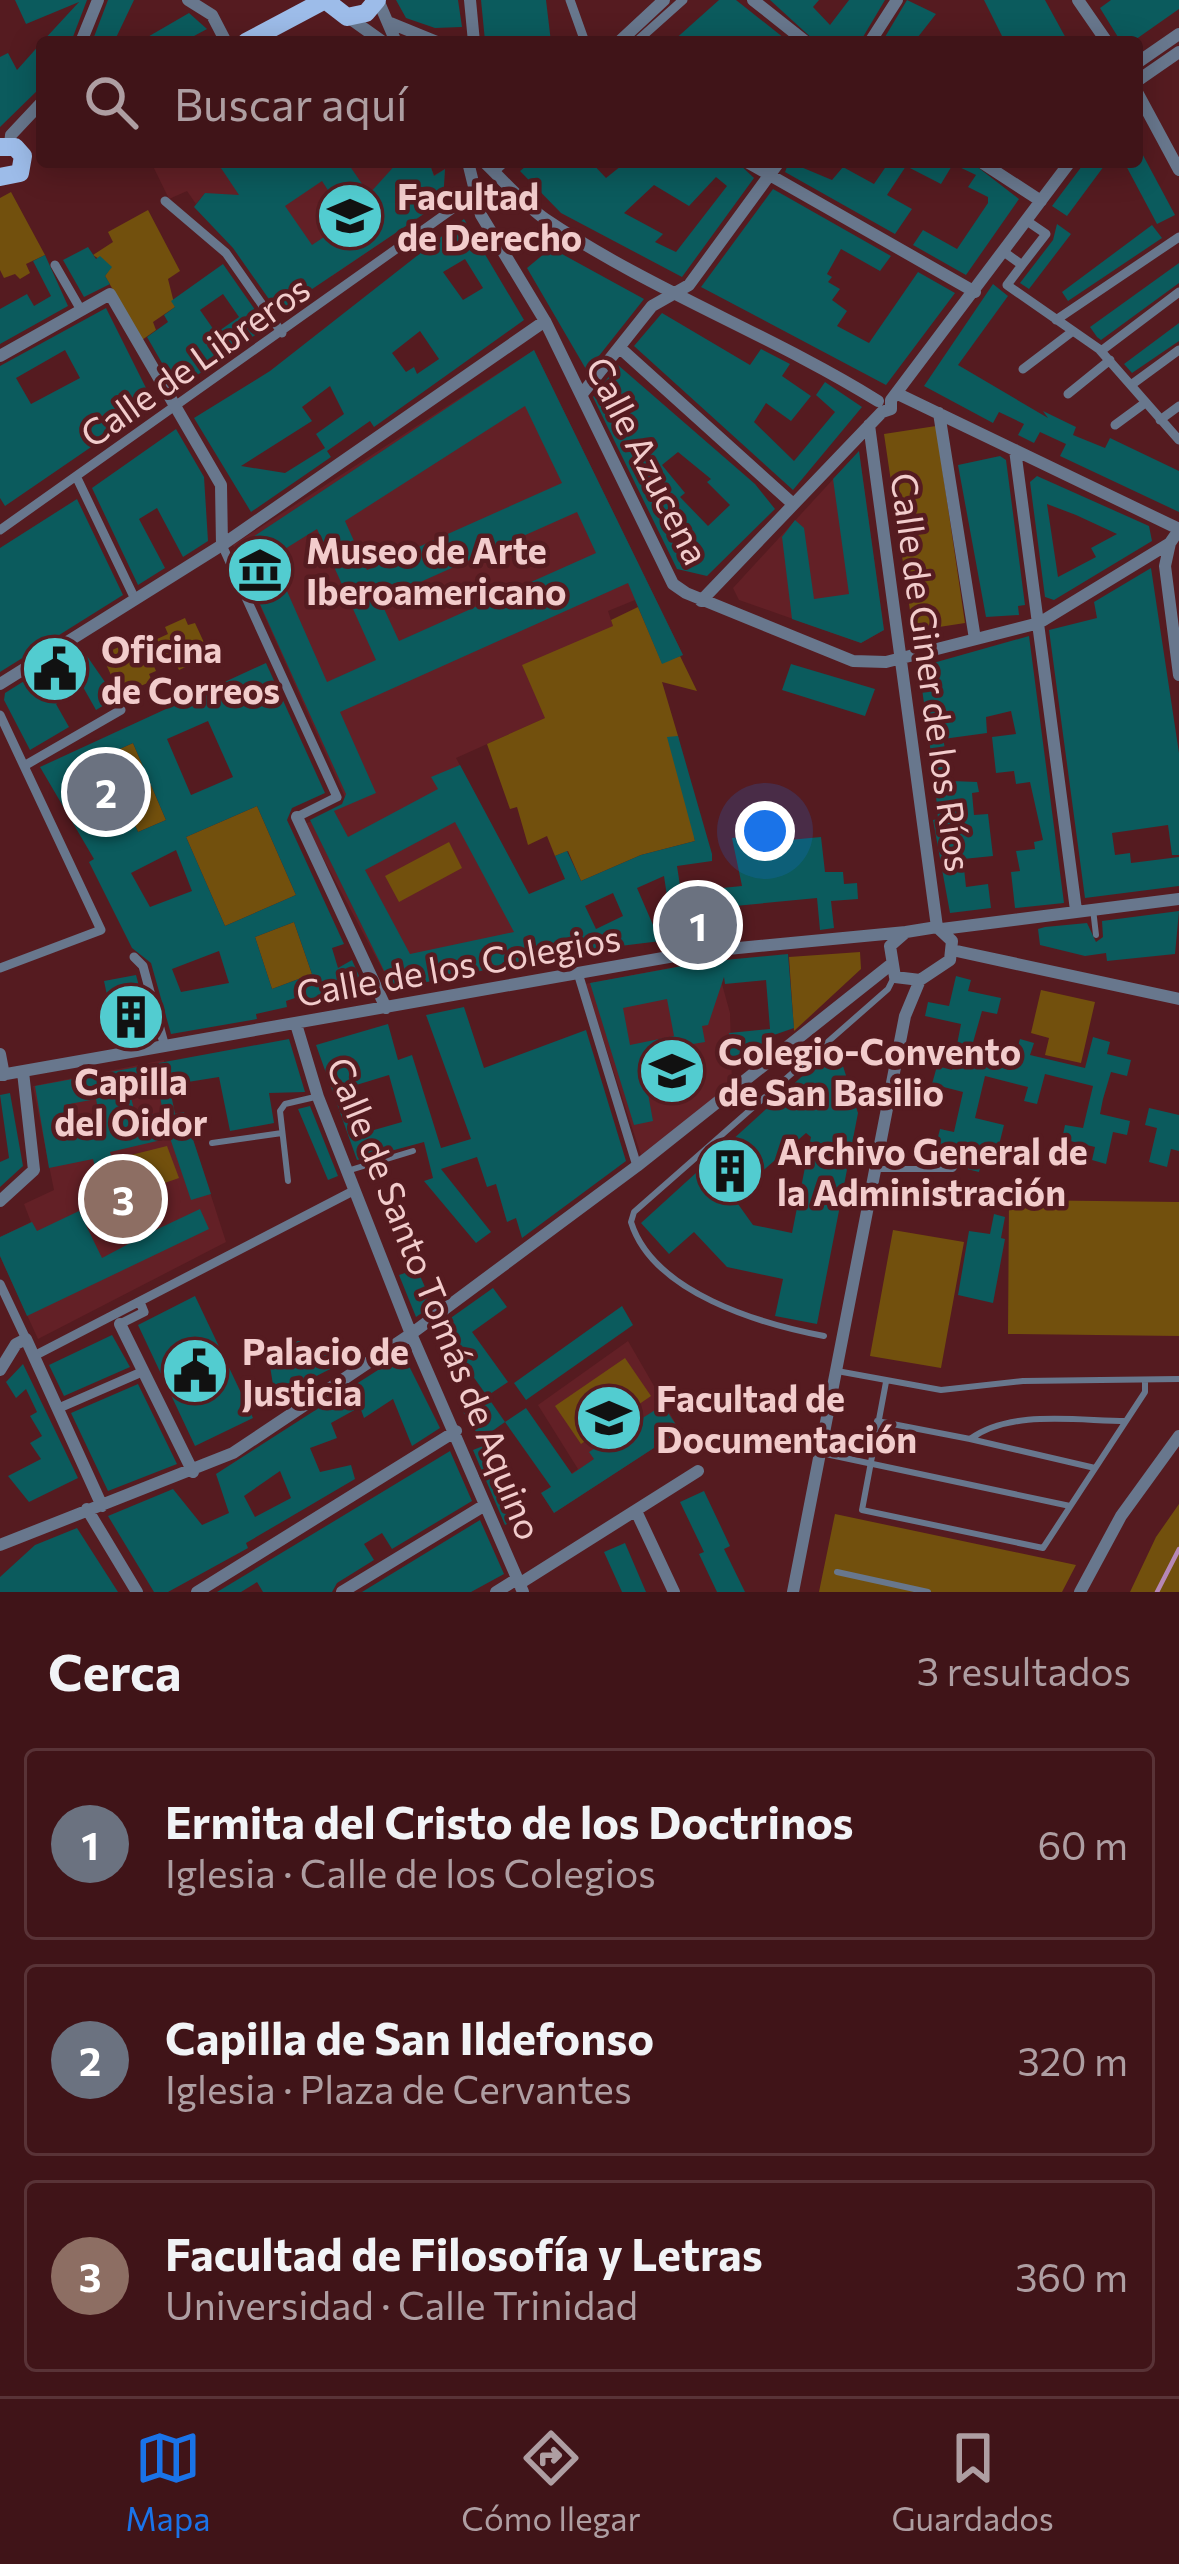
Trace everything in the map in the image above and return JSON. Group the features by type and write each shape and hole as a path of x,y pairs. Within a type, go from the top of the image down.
{"main road":[{"path":"257,36 325,0 347,17 366,13 378,0"},
{"path":"0,177 20,173 11,149"}],"street":[{"path":"83,36 98,0"},
{"path":"188,0 212,15 223,36"},
{"path":"378,0 394,36"},
{"path":"470,0 473,36"},
{"path":"570,0 583,36"},
{"path":"626,36 664,0"},
{"path":"643,36 683,0"},
{"path":"754,0 799,36"},
{"path":"874,36 897,0"},
{"path":"1082,1 1103,36"},
{"path":"347,17 374,36"},
{"path":"388,22 422,36"},
{"path":"1143,67 1179,34"},
{"path":"1143,70 1179,52"},
{"path":"1143,103 1179,170"},
{"path":"11,149 11,135 36,108"},
{"name":"Calle Azucena","path":"470,168 481,215 545,321 673,584 701,601 853,661 901,659 1039,623 1170,543 1179,530"},
{"path":"497,168 541,217 670,293 887,402 939,413 1179,530"},
{"path":"758,168 975,292"},
{"path":"582,394 652,306 689,285 774,168"},
{"path":"989,168 1041,201"},
{"path":"701,601 869,425 1066,168"},
{"name":"Calle de Libreros","path":"2,524 282,333 478,191"},
{"path":"165,201 226,254 282,333"},
{"path":"1027,221 1046,234 1007,285 1106,356 1179,440"},
{"path":"1057,320 1179,236"},
{"path":"1004,252 1022,265"},
{"path":"55,265 81,310"},
{"path":"1068,394 1179,292"},
{"path":"0,356 110,295 221,485 222,545 338,797 296,817 386,1008"},
{"path":"0,684 222,545 545,321"},
{"path":"1022,369 1073,331"},
{"path":"620,348 793,504"},
{"path":"1131,385 1179,350"},
{"path":"1115,425 1145,403"},
{"path":"1160,420 1179,406"},
{"path":"939,413 975,639"},
{"name":"Calle de Giner de los Ríos","path":"869,425 940,928"},
{"path":"1015,450 1076,910"},
{"path":"76,476 135,599"},
{"path":"1170,543 1165,566 1179,675"},
{"path":"24,766 121,710"},
{"path":"0,715 101,931 0,968"},
{"path":"909,996 896,975 890,946 906,932 1179,899"},
{"path":"793,1592 909,996 920,980 942,968 952,945 987,922"},
{"path":"940,928 952,945 1179,1000"},
{"name":"Calle de los Colegios","path":"2,1075 697,952 906,932"},
{"path":"134,956 143,965 165,1049"},
{"path":"578,973 637,1166"},
{"path":"0,1546 233,1454 411,1334 896,975 920,980"},
{"name":"Calle de Santo Tomás de Aquino","path":"296,1024 318,1096 411,1334 520,1585"},
{"path":"0,1054 2,1075"},
{"path":"0,1201 34,1170 23,1072"},
{"path":"34,1356 356,1190"},
{"path":"0,1284 59,1408 95,1508 137,1592"},
{"path":"140,1302 144,1312 120,1324 193,1472"},
{"path":"0,1370 16,1344 26,1339"},
{"path":"59,1408 144,1371"},
{"path":"202,1591 456,1432"},
{"path":"1080,1592 1121,1516 1179,1436"},
{"path":"496,1592 520,1585 698,1471"},
{"path":"342,1592 485,1505"},
{"path":"636,1511 674,1592"}],"lane":[{"path":"1093,908 1096,935"},
{"path":"824,1336 728,1311 667,1270 631,1222 634,1212 888,989 896,975"},
{"path":"288,1181 280,1111 285,1104 318,1096"},
{"path":"212,1143 282,1133"},
{"path":"347,1171 413,1151"},
{"path":"876,1169 953,1169 964,1155"},
{"path":"837,1371 953,1390 1023,1381 1179,1379"},
{"path":"886,1382 860,1505 870,1512 1043,1548 1145,1392 1145,1380"},
{"path":"970,1439 982,1430 1033,1420 1126,1421"},
{"path":"878,1421 1096,1468"},
{"path":"821,1454 1072,1507"},
{"path":"837,1572 928,1592"},
{"path":"879,1592 881,1582"}],"shaded area":[{"name":"Facultad de Derecho","path":"154,168 431,168 434,175 445,169 443,201 332,276 326,266 205,193 196,204 187,191 169,199"},
{"path":"11,192 45,255 26,264 30,273 20,279 15,274 4,278 0,270 0,198"},
{"path":"148,210 180,271 168,279 175,307 153,322 156,330 142,340 105,276 111,267 93,255 113,242 108,232"},
{"path":"534,350 683,655 662,664 635,600 608,611 613,626 545,718 456,758 561,955 393,989 305,824 348,804 233,545"},
{"path":"936,426 965,623 913,631 884,434"},
{"path":"859,451 884,630 861,643 739,600 733,588"},
{"path":"638,607 662,663 680,656 697,691 662,682 678,736 695,841 641,855 581,881 568,851 555,856 547,836 528,845 517,807 510,809 487,744 545,718 522,665 613,626 611,620"},
{"path":"185,618 188,625 195,623 207,649 200,652 203,659 179,670 175,662 168,665 157,639 168,634 165,627"},
{"path":"130,642 133,649 144,644 156,671 149,674 152,681 127,692 123,685 117,688 105,662 113,658 110,651"},
{"path":"133,743 166,820 138,832 104,756"},
{"path":"257,806 296,895 225,926 186,837"},
{"path":"449,842 462,868 399,902 385,876"},
{"path":"294,922 312,974 272,989 255,937"},
{"path":"860,952 861,969 794,1031 789,957"},
{"name":"Colegio-Convento de San Basilio","path":"702,962 722,984 730,1013 732,1085 641,1155 585,984"},
{"path":"1041,990 1095,1002 1081,1063 1045,1055 1049,1038 1031,1033"},
{"path":"164,1060 175,1113 184,1112 226,1242 38,1339 0,1256 0,1237 31,1222 24,1204 54,1190 33,1086"},
{"path":"167,1146 179,1178 130,1195 119,1158"},
{"path":"1009,1200 1179,1202 1179,1336 1008,1334"},
{"path":"893,1230 964,1242 941,1368 870,1356"},
{"name":"Facultad de Documentación","path":"628,1341 680,1431 554,1513 541,1493 578,1469 538,1405"},
{"path":"625,1358 651,1396 581,1444 555,1406"},
{"path":"1179,1504 1179,1592 1130,1592 1156,1537"},
{"path":"835,1514 1076,1565 1062,1592 819,1592"}],"building":[{"path":"15,0 87,0 73,36 48,36 79,2 26,24"},
{"path":"108,0 134,0 117,36 94,36"},
{"path":"396,0 458,0 462,27 435,28 406,18"},
{"path":"481,0 546,0 550,36 485,36"},
{"path":"719,0 736,0 781,36 679,36"},
{"path":"770,0 819,0 813,7 830,25 849,0 885,0 864,36 809,36"},
{"path":"907,0 936,14 919,36 886,36"},
{"path":"984,0 1045,0 1065,36 1002,36"},
{"path":"1111,0 1179,0 1179,9 1141,36 1117,36 1100,8"},
{"path":"189,13 207,29 194,36 149,36"},
{"path":"36,49 36,92 0,127 0,57 8,53 17,70"},
{"path":"1143,155 1175,215 1157,224 1127,168 1143,168"},
{"name":"Facultad de Derecho","path":"221,168 351,168 369,194 393,168 431,168 434,176 445,169 443,201 278,312 233,248 194,207 205,193 239,195","holes":["322,181 348,221 312,245 285,206"]},
{"path":"597,168 606,178 618,168 743,168 754,178 682,277 561,213 520,171","holes":["716,177 727,186 676,252 655,242 663,234 624,213 654,185 689,206"]},
{"path":"803,168 832,180 845,168 874,184 885,168 905,168 887,195 912,209 895,234 785,172"},
{"path":"910,168 951,168 941,184"},
{"path":"961,168 979,168 1019,199 966,275 913,245 923,230 957,249 988,203 988,197 968,187 976,175"},
{"path":"1080,168 1103,168 1067,216 1052,206"},
{"path":"773,189 891,256 880,271 841,249 827,274 832,277 828,282 840,289 832,300 847,311 837,326 869,343 918,272 955,293 886,385 701,287"},
{"path":"464,219 524,320 374,427 370,421 327,451 331,457 251,512 194,418 270,371","holes":["465,259 483,288 463,300 443,272","420,331 439,359 417,374 414,367 406,372 392,353","330,386 344,414 316,434 325,448 285,473 241,466 312,421 302,407"]},
{"path":"1057,224 1071,234 1029,289 1020,283 1053,240"},
{"path":"1152,225 1162,238 1068,301 1062,292"},
{"path":"88,247 96,259 100,256 112,267 105,276 110,284 84,297 63,260"},
{"path":"551,248 644,299 587,371 527,268"},
{"path":"45,255 68,306 0,344 0,309 27,294 34,306 51,296 33,261"},
{"path":"1179,263 1179,283 1101,340 1097,337 1090,327"},
{"path":"223,264 267,327 177,389 147,337 168,322 164,315 175,307 171,301","holes":["223,294 239,317 216,333 200,310"]},
{"path":"993,284 1008,296 958,365 1048,418 1043,411 1076,427 1073,435 1105,448 1110,438 1179,471 1179,512 1060,456 1066,444 1040,432 1034,443 1018,435 1024,424 999,412 993,423 924,386"},
{"path":"106,308 154,404 5,506 0,498 0,366","holes":["65,350 80,378 31,404 16,378"]},
{"path":"662,313 750,365 761,349 790,364 782,376 811,396 791,421 766,403 754,422 794,461 835,412 816,395 825,382 862,407 793,490 634,346"},
{"path":"1179,323 1179,341 1132,373 1124,364"},
{"path":"534,350 683,655 662,664 628,583 340,712 376,793 334,811 348,837 438,789 431,777 460,765 529,894 565,879 555,856 567,851 581,881 641,855 695,841 667,737 678,736 712,854 712,861 677,866 683,905 688,917 723,912 725,933 572,952 393,989 310,820 342,804 346,794 235,549","holes":["525,406 562,483 367,570 345,521","577,512 596,553 399,641 380,600","317,529 376,660 327,682 272,557","455,822 514,932 410,954 365,870","664,876 671,923 653,925 637,888","613,893 623,916 596,929 585,906"]},
{"path":"618,365 755,484 775,509 707,576 677,569 593,397","holes":["678,452 711,479 707,482 730,505 708,526 680,497 685,493 662,465"]},
{"path":"176,429 204,477 208,541 183,557 157,508 139,519 165,568 138,585 92,488"},
{"path":"859,451 884,630 861,643 792,619 782,537 795,520 804,528 814,599 849,594 833,479"},
{"path":"1000,456 1006,460 1025,605 1018,606 1019,615 986,617 958,465"},
{"path":"1037,476 1149,526 1152,541 1054,600 1045,597 1030,482","holes":["1047,504 1117,534 1091,548 1096,557 1058,577"]},
{"path":"77,499 123,595 0,672 0,548"},
{"path":"1151,568 1179,753 1179,855 1172,855 1168,825 1112,833 1115,855 1130,853 1131,863 1179,857 1179,886 1085,898 1049,630 1097,618 1094,602"},
{"path":"1029,636 1064,903 1015,908 1011,872 1020,871 1016,851 1035,849 1034,842 1043,840 1030,782 1016,784 1014,771 996,773 992,737 1016,734 1011,711 986,717 987,733 943,739 952,781 977,782 979,792 972,793 974,815 988,814 993,856 963,859 966,887 988,884 991,908 950,913 933,820 938,819 935,783 919,667"},
{"path":"80,646 116,698 96,710 83,687 56,704 69,727 30,750 4,700 5,693"},
{"path":"266,663 325,793 292,808 287,820 344,944 332,948 338,968 352,960 367,994 355,997 354,991 301,1004 298,997 286,1001 287,1007 256,1014 257,1019 171,1034 151,963 132,948 89,862 94,859 40,767","holes":["208,721 233,777 191,795 167,739","133,743 166,820 138,832 104,756","257,806 296,895 225,926 186,837","176,850 192,891 150,907 131,873","294,922 312,974 272,989 255,937","219,951 229,983 181,992 172,969"]},
{"path":"791,664 875,689 865,716 782,690"},
{"path":"769,835 789,840 821,837 825,872 843,872 844,884 857,883 858,899 831,901 834,928 820,930 817,898 714,908 712,889 742,886 732,838"},
{"path":"1179,911 1175,954 1107,961 1106,953 1085,956 1040,945 1038,929 1045,927 1087,923 1096,942 1103,937 1102,921"},
{"path":"788,954 794,1028 771,1036 771,1046 761,1054 730,1056 729,1033 770,1029 766,980 725,984 724,977 708,1025 702,1026 705,1042 687,1045 691,1063 644,1072 653,1121 634,1125 590,983 704,962","holes":["667,999 674,1036 630,1045 623,1008"]},
{"name":"Capilla del Oidor","path":"136,975 151,1030 116,1038 104,981"},
{"path":"956,976 971,980 968,991 1001,998 997,1014 982,1011 968,1060 1011,1070 1020,1039 1034,1043 1030,1055 1085,1068 1093,1037 1110,1042 1107,1054 1131,1060 1127,1076 1111,1072 1103,1099 1100,1114 1130,1121 1127,1135 1113,1132 1106,1164 1092,1160 1095,1147 1062,1139 1065,1125 1083,1128 1093,1086 1045,1074 1037,1104 1024,1101 1028,1087 985,1076 975,1118 1004,1125 999,1145 986,1142 979,1172 963,1168 971,1157 968,1148 936,1145 940,1129 954,1132 963,1092 932,1084 937,1066 952,1070 961,1024 925,1016 928,1002 949,1006"},
{"path":"464,1007 484,1068 586,1030 626,1161 522,1238 516,1218 507,1222 496,1184 487,1187 477,1157 441,1169 491,1232 476,1243 424,1181 433,1178 424,1142 357,1160 316,1045 388,1024 398,1060 412,1055 441,1148 471,1139 426,1015","holes":["389,1075 402,1122 367,1132 353,1086"]},
{"path":"289,1039 305,1092 269,1093 274,1123 230,1131 219,1077 169,1085 175,1114 184,1112 211,1194 191,1200 170,1138 110,1152 126,1203 107,1211 93,1159 49,1168 35,1086","holes":["158,1087 163,1112 136,1118 130,1093","96,1099 101,1125 70,1131 64,1105"]},
{"name":"Archivo General de la Administración","path":"842,1063 858,1113 817,1324 775,1316 783,1279 727,1267 694,1232 669,1254 641,1223 810,1069","holes":["806,1133 811,1137 792,1233 753,1225 733,1197"]},
{"path":"10,1093 23,1166 0,1187 0,1162 9,1158 0,1095"},
{"path":"310,1106 338,1176 328,1180 298,1109"},
{"path":"1149,1108 1179,1115 1179,1151 1171,1149 1167,1167 1149,1162 1157,1128 1145,1125"},
{"path":"130,1204 145,1235 200,1209 209,1229 27,1316 0,1256 0,1237 32,1222 37,1231 79,1211 102,1258 134,1241 119,1209"},
{"path":"994,1214 1005,1217 1001,1238 1005,1239 993,1303 958,1295 969,1231 990,1234"},
{"path":"417,1269 433,1305 416,1317 399,1275"},
{"path":"493,1288 507,1307 472,1332 508,1382 487,1396 438,1327"},
{"name":"Palacio de Justicia","path":"195,1296 253,1418 195,1446 138,1325"},
{"path":"622,1306 633,1325 526,1400 514,1383"},
{"path":"112,1335 130,1367 64,1396 49,1365"},
{"path":"298,1341 352,1358 275,1397 268,1354"},
{"path":"403,1354 440,1428 412,1446 393,1399 364,1418 360,1407 331,1423 337,1438 310,1448 320,1472 351,1465 355,1479 246,1543 248,1548 168,1592 154,1592 108,1516 173,1489 202,1525 229,1513 216,1474","holes":["280,1471 291,1498 255,1517 244,1496"]},
{"path":"23,1364 78,1478 29,1502 8,1476 41,1459 30,1443 42,1436 30,1416 37,1412 26,1389 16,1398 6,1382"},
{"path":"138,1384 177,1464 108,1491 71,1413"},
{"path":"487,1396 505,1422 481,1439 463,1412"},
{"path":"663,1405 680,1431 554,1513 541,1493 551,1487 505,1422 526,1408 572,1474 594,1459 589,1452"},
{"path":"483,1446 494,1471 505,1467 526,1515 505,1525 473,1450"},
{"path":"450,1451 472,1501 392,1549 382,1533 364,1544 374,1560 337,1583 332,1592 263,1592 257,1582 241,1592 217,1592"},
{"path":"704,1491 745,1592 717,1592 699,1554 704,1552 680,1502"},
{"path":"480,1520 504,1574 471,1592 362,1592"},
{"path":"77,1528 118,1592 0,1592 0,1577 35,1545"},
{"path":"625,1543 646,1592 622,1592 604,1552"}],"waterway":[{"path":"1157,1592 1179,1549"}],"place":[{"name":"Facultad de Derecho","path":"350,216"},
{"name":"Museo de Arte Iberoamericano","path":"260,570"},
{"name":"Oficina de Correos","path":"55,669"},
{"name":"Capilla de San Ildefonso","path":"106,792"},
{"name":"Ermita del Cristo de los Doctrinos","path":"698,925"},
{"name":"Capilla del Oidor","path":"131,1017"},
{"name":"Colegio-Convento de San Basilio","path":"672,1071"},
{"name":"Archivo General de la Administración","path":"730,1171"},
{"name":"Facultad de Filosofía y Letras","path":"123,1199"},
{"name":"Palacio de Justicia","path":"195,1371"},
{"name":"Facultad de Documentación","path":"609,1418"}]}
